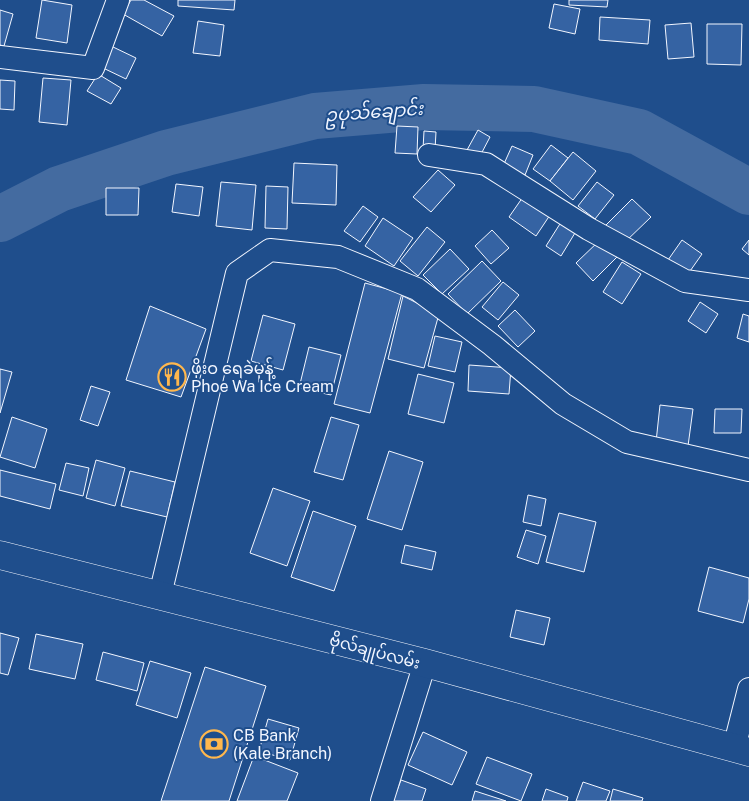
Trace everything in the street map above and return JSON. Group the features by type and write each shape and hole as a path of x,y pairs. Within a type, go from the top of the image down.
{"highway":[{"name":"ဗိုလ်ချုပ်လမ်း","path":"0,555 425,664 741,750"}],"street":[{"path":"0,57 92,68 118,0"},
{"path":"429,155 486,164 589,229 685,281 749,290"},
{"path":"160,595 237,273 270,250 338,257 416,289 492,346 562,404 627,442 749,470"},
{"path":"382,801 425,664"},
{"path":"741,750 749,689"}],"building":[{"path":"42,0 72,5 67,43 36,38"},
{"path":"131,0 144,0 174,16 162,36 123,14"},
{"path":"178,0 235,0 234,10 178,6"},
{"path":"569,0 608,0 607,7 569,5"},
{"path":"554,4 580,9 575,34 549,28"},
{"path":"0,10 13,14 4,46 0,45"},
{"path":"600,17 650,20 648,44 599,40"},
{"path":"198,21 224,25 220,56 193,53"},
{"path":"691,23 694,57 668,59 665,25"},
{"path":"707,24 742,24 741,65 707,64"},
{"path":"111,46 136,58 126,79 101,67"},
{"path":"98,74 121,88 111,104 87,91"},
{"path":"43,78 71,80 67,125 39,122"},
{"path":"0,80 15,81 14,110 0,109"},
{"path":"397,126 418,127 417,154 395,153"},
{"path":"478,130 490,137 480,156 467,150"},
{"path":"424,131 436,132 435,150 423,149"},
{"path":"551,145 568,158 550,181 533,169"},
{"path":"512,146 533,155 525,175 503,166"},
{"path":"573,152 596,171 573,200 550,181"},
{"path":"294,163 337,165 336,205 292,203"},
{"path":"438,170 455,185 431,212 413,197"},
{"path":"221,182 256,185 252,230 216,226"},
{"path":"597,182 614,195 595,219 578,206"},
{"path":"176,184 203,187 199,216 172,212"},
{"path":"266,186 288,187 287,229 265,228"},
{"path":"106,188 139,188 138,215 106,215"},
{"path":"525,194 552,212 536,236 509,217"},
{"path":"632,199 651,217 623,244 605,226"},
{"path":"363,206 378,217 360,242 344,231"},
{"path":"383,218 413,238 394,266 365,246"},
{"path":"563,219 578,228 561,256 546,246"},
{"path":"427,227 445,242 418,276 400,261"},
{"path":"492,230 509,248 491,264 475,246"},
{"path":"600,240 617,257 593,281 576,263"},
{"path":"682,240 702,254 688,274 668,260"},
{"path":"749,240 749,255 742,249"},
{"path":"450,249 469,269 442,294 423,275"},
{"path":"482,261 501,281 467,314 448,294"},
{"path":"622,262 641,274 622,304 603,292"},
{"path":"503,282 519,295 498,320 482,307"},
{"path":"365,283 402,293 370,413 334,404"},
{"path":"403,296 439,314 424,368 388,359"},
{"path":"700,302 718,314 706,333 688,321"},
{"path":"150,306 206,329 181,397 126,380"},
{"path":"515,310 535,331 518,347 498,326"},
{"path":"743,314 749,316 749,342 737,338"},
{"path":"263,315 295,324 283,370 251,361"},
{"path":"435,336 462,342 455,372 428,366"},
{"path":"309,347 341,355 331,395 299,388"},
{"path":"469,365 511,368 509,394 468,391"},
{"path":"0,369 12,372 0,413"},
{"path":"418,374 454,383 444,423 408,414"},
{"path":"91,386 110,392 98,426 80,420"},
{"path":"660,405 693,409 688,446 656,442"},
{"path":"715,409 742,409 741,433 714,433"},
{"path":"12,417 47,429 35,468 0,457"},
{"path":"331,417 359,425 343,480 314,472"},
{"path":"389,451 423,462 402,530 367,519"},
{"path":"96,460 125,468 115,506 86,498"},
{"path":"66,463 89,468 83,496 59,490"},
{"path":"0,470 56,484 50,509 0,496"},
{"path":"130,471 175,482 167,517 121,506"},
{"path":"273,488 310,501 287,566 250,553"},
{"path":"528,495 546,499 541,526 523,522"},
{"path":"313,511 356,526 334,591 291,577"},
{"path":"559,513 596,522 584,572 546,562"},
{"path":"526,530 546,536 538,564 517,557"},
{"path":"405,545 436,552 432,570 401,563"},
{"path":"709,567 749,578 749,599 743,623 698,611"},
{"path":"516,610 550,618 544,645 510,637"},
{"path":"0,633 19,638 8,675 0,673"},
{"path":"36,634 83,644 75,679 29,669"},
{"path":"103,652 144,663 137,691 96,680"},
{"path":"150,661 191,673 177,718 136,705"},
{"name":"CB Bank (Kale Branch)","path":"205,667 266,686 229,801 161,801"},
{"path":"268,719 299,728 290,760 259,751"},
{"path":"423,732 467,752 452,785 408,765"},
{"path":"254,756 298,773 287,801 237,801"},
{"path":"487,757 532,774 521,801 476,784"},
{"path":"401,780 426,789 422,801 393,801"},
{"path":"583,782 610,791 606,801 576,801"},
{"path":"546,789 568,797 567,801 542,801"},
{"path":"613,789 643,798 642,801 610,801"},
{"path":"475,791 506,801 472,801"}],"waterway":[{"name":"ဥပုသ်ချောင်း","path":"0,219 59,189 166,153 315,116 424,107 534,109 639,132 749,192"}],"place":[{"name":"ဖိုးဝ ရေခဲမုန့် Phoe Wa Ice Cream","path":"172,377"},
{"name":"CB Bank (Kale Branch)","path":"214,744"}]}
